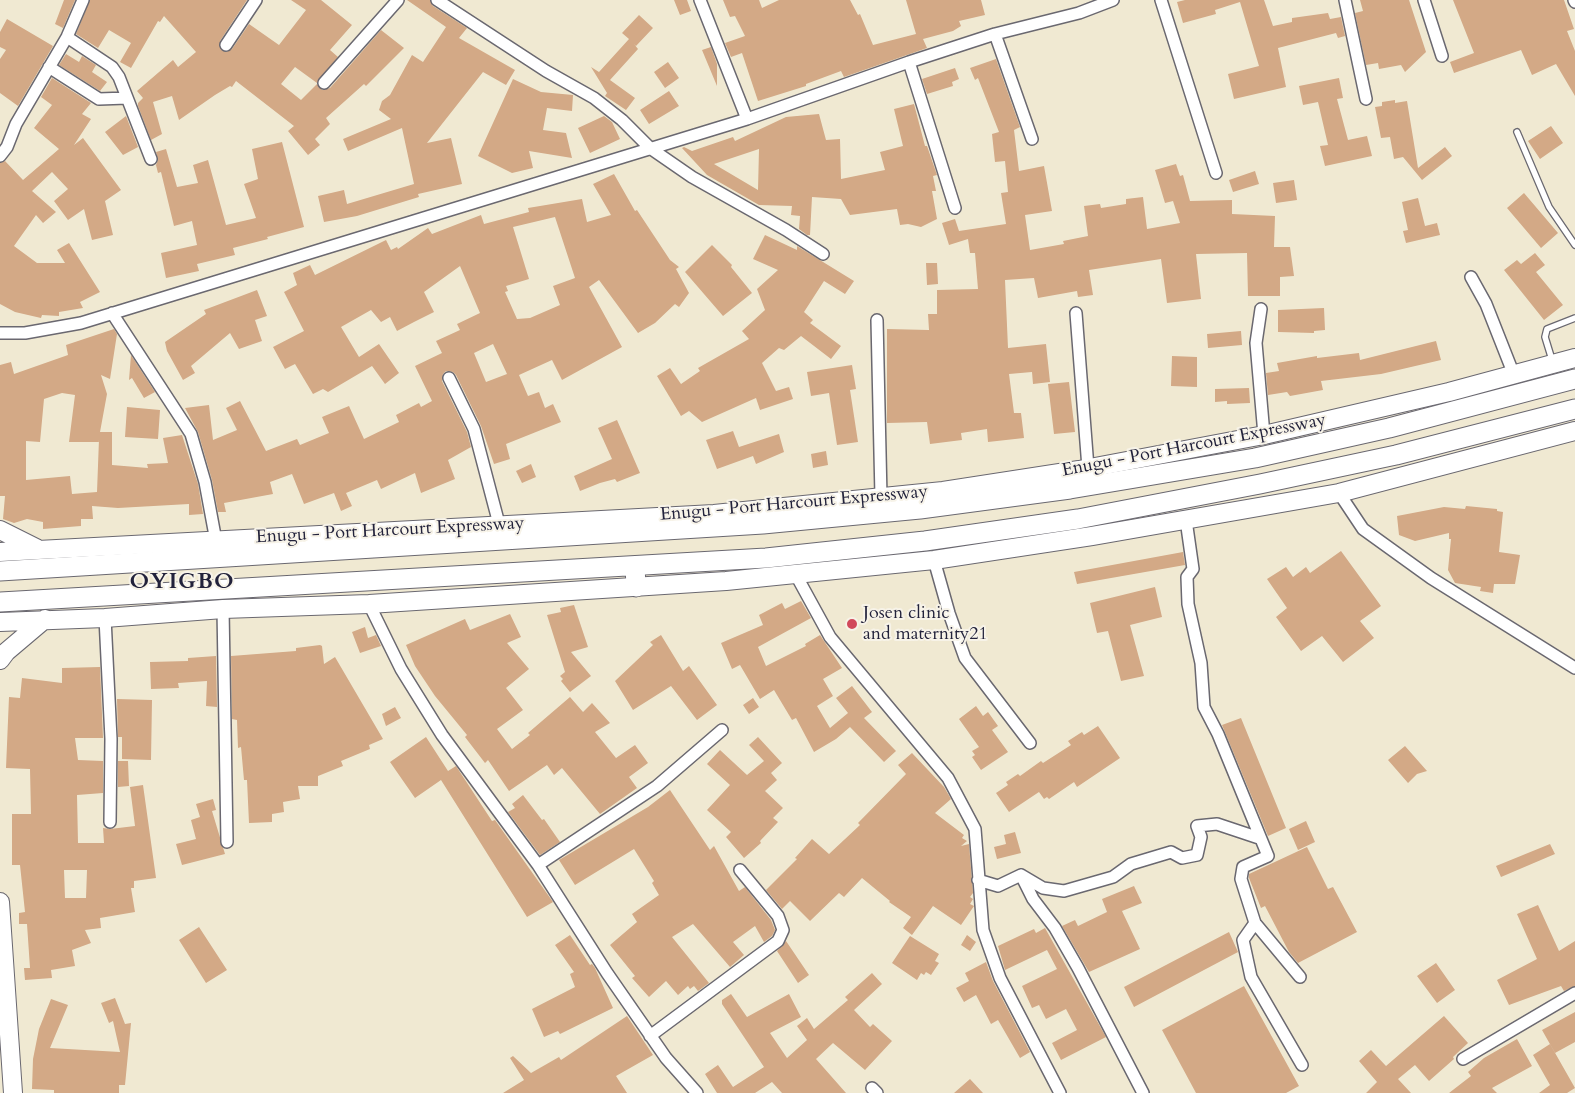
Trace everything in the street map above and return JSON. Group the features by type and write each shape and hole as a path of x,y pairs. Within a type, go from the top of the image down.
{"highway":[{"name":"Enugu - Port Harcourt Expressway","path":"0,571 763,524 977,502 1070,489 1255,458 1388,428 1575,379"},
{"path":"0,602 766,558 925,541 1078,519 1260,484 1396,455 1575,409"},
{"path":"1255,458 1260,484"},
{"path":"635,566 636,587"}],"main road":[{"name":"Enugu - Port Harcourt Expressway","path":"0,552 714,514 944,491 1088,468 1264,435 1514,375 1575,358"},
{"path":"0,622 105,618 223,609 369,604 636,587 796,575 934,560 1186,520 1339,493 1575,431"},
{"path":"0,530 41,550"},
{"path":"0,660 6,652 45,619"},
{"path":"0,902 13,1093"}],"street":[{"path":"0,156 7,147 16,124 66,37 83,0"},
{"path":"226,45 256,0"},
{"path":"324,83 398,0"},
{"path":"437,0 530,61 594,98 622,120 650,148 692,177 786,230 823,254"},
{"path":"700,0 747,119"},
{"path":"0,333 25,333 81,323 747,119 995,34 1079,13 1113,0"},
{"path":"1160,0 1216,173"},
{"path":"1345,0 1366,99"},
{"path":"1424,0 1442,56"},
{"path":"995,34 1032,139"},
{"path":"66,37 112,68 119,77 151,159"},
{"path":"909,62 955,208"},
{"path":"49,67 99,99 127,98"},
{"path":"1471,277 1486,304 1514,375"},
{"path":"1261,310 1256,343 1264,435"},
{"path":"112,313 191,434 204,482 216,541"},
{"path":"1076,313 1088,468"},
{"path":"877,320 881,498"},
{"path":"449,378 474,429 499,524"},
{"path":"1339,493 1363,529 1431,578 1575,668"},
{"path":"1186,520 1194,569 1187,578 1188,604 1201,663 1204,707 1218,734 1259,838 1268,856 1243,868 1241,879 1255,923 1300,977"},
{"path":"934,560 949,613 965,658 1030,743"},
{"path":"796,575 830,636 948,778 975,829 983,930 1000,978 1060,1093"},
{"path":"369,604 401,669 442,735 538,865 650,1036 696,1093"},
{"path":"223,609 228,842"},
{"path":"105,618 111,739 110,822"},
{"path":"538,865 657,786 722,730"},
{"path":"1021,875 1043,888 1064,891 1113,877 1131,864 1171,852 1182,858 1197,855 1200,837 1197,826 1217,824 1259,838"},
{"path":"650,1036 778,941 783,930 778,916 740,870"},
{"path":"978,880 998,886 1021,875"},
{"path":"1021,875 1033,899 1055,928 1078,968 1143,1093"},
{"path":"1255,923 1243,940 1251,977 1302,1065"},
{"path":"1463,1059 1575,993"}],"lane":[{"path":"1517,132 1550,207 1575,245"},
{"path":"1553,364 1545,337 1547,329 1575,318"}],"building":[{"path":"64,0 75,0 63,28 55,24"},
{"path":"90,0 247,0 220,41 220,49 226,52 232,49 249,24 279,45 306,10 291,0 321,0 352,25 330,50 338,57 317,83 295,67 281,84 301,100 317,84 322,90 330,88 381,30 404,48 366,86 364,84 326,118 330,124 315,139 320,145 308,155 288,131 294,126 236,81 232,87 230,86 215,95 179,120 172,96 153,102 162,134 151,140 138,106 138,103 143,98 137,91 173,60 178,67 196,52 164,16 160,22 158,21 131,68 120,62 131,43 109,30 98,48 76,34"},
{"path":"407,0 430,0 433,6 467,28 459,38 515,70 506,85 483,72 427,143 451,138 462,184 418,194 419,197 357,216 324,222 318,196 344,190 347,204 414,184 402,128 348,151 343,139 391,119 379,110 382,101 390,95 412,55 423,62 446,27"},
{"path":"674,0 687,0 691,11 680,15"},
{"path":"723,0 759,0 762,8 779,0 850,0 858,15 860,14 873,45 916,34 906,0 981,0 985,15 959,21 961,26 953,31 923,39 927,48 844,77 841,71 806,84 806,86 758,101 742,53 731,57 725,43 745,36 735,16 730,17"},
{"path":"1185,0 1264,0 1273,26 1292,22 1292,18 1328,13 1330,19 1341,17 1345,36 1338,38 1336,33 1278,48 1286,87 1234,99 1228,74 1259,66 1240,2 1215,10 1216,14 1183,23 1177,2"},
{"path":"1360,0 1409,0 1426,52 1405,72 1401,65 1379,69 1378,63 1366,65 1355,13 1363,11"},
{"path":"1453,0 1564,0 1574,29 1567,31 1575,51 1575,96 1556,64 1532,75 1521,50 1454,73 1450,62 1474,53"},
{"path":"639,15 653,28 636,46 634,44 638,49 610,80 635,98 626,110 605,96 607,93 591,67 599,72 629,39 622,33"},
{"path":"7,19 53,46 18,106 0,93 0,59 6,50 0,47 0,32"},
{"path":"711,47 717,64 717,86 702,50"},
{"path":"66,54 79,62 82,56 96,65 92,72 107,82 100,91 59,65"},
{"path":"996,59 1020,127 1014,130 1019,171 1044,166 1052,211 1025,215 1030,250 1064,244 1063,241 1088,236 1084,206 1100,204 1101,208 1126,204 1126,199 1143,197 1147,229 1180,223 1173,201 1165,203 1155,170 1176,164 1180,176 1183,175 1190,201 1232,200 1232,214 1275,216 1274,247 1290,247 1294,276 1280,277 1280,296 1248,296 1247,253 1196,254 1201,299 1167,303 1161,259 1089,270 1093,295 1078,297 1077,291 1038,298 1034,278 1005,280 1008,348 1046,344 1050,382 1033,384 1032,372 1009,374 1014,413 1021,413 1024,438 988,442 987,429 961,433 962,440 930,444 927,422 887,423 887,329 929,330 928,314 937,314 937,290 978,289 975,253 970,253 968,239 949,245 942,223 955,219 959,231 1006,224 1001,193 1008,192 1005,161 995,162 992,134 999,132 978,78 975,80 970,68"},
{"path":"668,62 679,78 665,88 654,72"},
{"path":"955,68 959,79 952,82 953,86 927,94 922,79"},
{"path":"52,78 91,103 82,114 91,119 74,145 83,138 121,190 105,201 113,235 92,240 84,209 68,220 54,201 68,189 52,172 32,191 56,212 43,223 36,215 14,246 37,263 65,263 57,250 69,243 100,292 80,302 83,308 59,312 59,316 42,315 41,318 15,312 0,304 0,163 5,161 23,180 59,149 34,128 52,105 41,97"},
{"path":"1339,78 1343,98 1337,99 1348,140 1367,136 1372,156 1325,166 1320,146 1328,145 1318,102 1303,105 1299,86"},
{"path":"513,79 541,92 573,95 572,111 547,108 543,130 566,133 572,158 529,151 533,168 512,173 478,156"},
{"path":"669,91 679,106 649,124 640,110"},
{"path":"1395,100 1395,103 1407,101 1418,168 1445,147 1452,156 1422,180 1403,157 1394,159 1390,137 1381,138 1375,107 1382,106 1382,102"},
{"path":"914,104 925,146 927,146 937,175 933,176 936,191 932,191 937,219 921,227 908,224 900,225 897,209 850,215 841,199 812,197 810,235 807,235 799,229 800,216 791,215 792,206 759,205 707,175 682,148 684,147 692,151 733,137 735,141 786,117 819,114 826,140 840,139 841,179 885,170 880,152 903,146 894,109","holes":["759,149 758,190 714,164"]},
{"path":"126,116 138,147 123,155 105,132"},
{"path":"604,116 612,122 620,139 590,153 578,128"},
{"path":"1551,126 1563,143 1540,159 1528,141"},
{"path":"282,142 304,227 233,248 235,255 197,264 199,271 166,278 161,253 197,245 192,221 174,226 161,172 158,173 156,165 158,160 156,152 166,149 177,187 198,183 193,165 208,160 226,225 256,218 244,184 258,179 252,149"},
{"path":"1255,171 1259,184 1233,192 1229,180"},
{"path":"614,174 635,211 637,210 670,260 679,267 676,269 689,293 679,307 675,304 655,323 638,333 599,280 589,287 622,347 562,380 552,360 519,375 528,396 539,392 545,408 553,404 561,422 506,444 510,459 494,464 481,426 456,375 453,372 446,371 443,374 442,381 467,432 471,447 448,460 455,479 421,493 415,473 381,489 377,480 346,493 352,506 341,511 334,493 304,504 292,474 270,482 273,494 224,503 226,512 218,512 212,480 198,432 185,408 209,405 213,440 237,430 226,408 240,401 266,451 297,439 300,445 329,433 322,417 349,406 364,439 399,422 396,415 419,403 421,407 432,401 415,366 442,353 436,341 460,330 457,324 480,313 460,266 424,292 434,312 397,331 390,317 381,322 371,310 341,327 359,357 379,344 399,373 385,384 372,366 328,392 323,389 313,394 295,364 285,369 273,347 304,331 284,292 297,285 293,273 310,265 315,275 386,240 391,250 397,247 398,249 428,228 432,234 481,215 484,224 529,212 528,208 582,199 587,222 611,215 593,184","holes":["555,217 575,278 553,286 560,305 530,318 517,319 505,292 508,291 506,286 529,279 513,227","493,344 507,374 486,382 474,353"]},
{"path":"1294,180 1297,200 1276,203 1273,183"},
{"path":"1524,193 1558,233 1541,248 1507,208"},
{"path":"1418,198 1425,226 1437,223 1440,235 1406,243 1403,231 1408,230 1402,202"},
{"path":"765,235 797,250 797,246 854,281 845,294 824,281 804,312 813,320 810,323 841,346 831,359 801,336 784,350 779,348 762,363 776,391 789,387 793,399 760,410 756,398 702,422 689,411 681,416 657,376 670,368 681,384 700,371 698,368 749,339 742,331 765,310 757,289 778,270 753,259"},
{"path":"712,245 732,265 731,267 752,293 723,316 685,272"},
{"path":"1535,253 1545,265 1536,272 1563,305 1544,320 1504,270 1517,260 1521,264"},
{"path":"926,263 937,263 938,284 927,285"},
{"path":"257,290 267,316 255,320 262,341 239,349 230,333 191,366 195,373 183,380 167,351 165,342 206,314 204,310"},
{"path":"1324,308 1325,330 1314,331 1314,333 1278,332 1278,310"},
{"path":"114,329 117,334 110,379 101,375 107,394 100,432 112,432 112,465 148,468 147,464 168,463 163,438 182,435 198,484 203,514 189,515 189,504 118,508 92,506 93,519 81,519 81,526 43,529 43,522 27,519 14,523 3,519 5,496 0,496 0,365 11,362 14,374 68,355 66,345","holes":["62,393 75,395 69,442 99,442 97,492 72,494 70,476 26,480 26,441 40,442 44,399"]},
{"path":"1241,331 1242,345 1208,348 1207,334"},
{"path":"1436,341 1441,360 1381,374 1321,381 1323,390 1290,396 1287,392 1268,395 1266,373 1279,371 1277,363 1317,356 1317,358 1359,353 1360,360"},
{"path":"131,355 155,392 144,398 132,378 129,380"},
{"path":"1172,356 1197,357 1197,387 1171,386"},
{"path":"852,365 856,389 850,390 858,442 837,445 829,393 811,396 807,372"},
{"path":"1069,382 1075,432 1054,434 1048,384"},
{"path":"1249,388 1250,403 1227,404 1227,401 1215,402 1215,389"},
{"path":"127,407 160,410 158,439 125,437"},
{"path":"617,420 640,473 617,482 615,479 580,491 574,476 612,459 598,428"},
{"path":"733,431 739,447 779,434 784,452 756,464 753,456 717,469 706,440"},
{"path":"826,451 828,465 813,468 811,454"},
{"path":"531,464 536,477 522,483 516,471"},
{"path":"1466,506 1497,509 1497,511 1503,512 1499,552 1520,555 1515,584 1494,584 1493,593 1480,591 1481,587 1455,583 1448,570 1451,539 1449,539 1449,533 1415,541 1399,535 1397,516 1444,507 1465,509"},
{"path":"1341,551 1381,606 1360,621 1374,638 1343,662 1322,636 1301,651 1276,617 1287,608 1267,579 1286,567 1293,577 1306,567 1310,573"},
{"path":"1183,552 1185,565 1077,584 1074,572"},
{"path":"1155,587 1162,617 1130,625 1144,676 1121,681 1108,631 1097,633 1090,603"},
{"path":"801,601 811,618 758,647 766,666 806,646 805,644 820,635 842,668 823,679 833,696 817,706 830,728 848,713 836,698 852,686 872,712 864,718 896,751 884,762 850,727 836,739 814,752 796,718 792,720 774,690 760,699 740,665 732,669 721,643 763,625 759,615 782,603 785,609"},
{"path":"574,605 588,647 571,652 591,676 570,692 561,681 563,679 560,676 565,672 547,615 561,612 560,608"},
{"path":"510,614 521,637 507,643 529,669 506,688 523,710 497,729 512,749 530,735 528,733 570,697 583,712 592,703 610,723 595,732 616,758 635,745 648,763 629,777 637,788 600,814 562,768 554,775 547,765 509,791 488,760 485,763 465,737 467,735 435,696 415,666 406,645 465,619 470,630"},
{"path":"365,627 368,638 376,635 381,646 360,653 352,632"},
{"path":"661,635 683,671 689,666 717,705 697,720 671,686 633,710 615,681 653,645 650,642"},
{"path":"322,646 324,664 335,657 383,739 369,745 370,749 341,761 343,766 318,776 318,786 298,786 300,799 283,802 284,812 272,814 272,822 249,823 247,780 244,780 241,747 238,748 237,720 232,719 231,656 296,651 296,648"},
{"path":"216,656 217,707 206,706 207,681 178,683 179,688 151,689 150,662 188,661 188,658"},
{"path":"100,667 103,738 75,738 78,760 103,761 103,793 77,795 78,843 104,843 103,828 135,826 130,787 143,785 156,878 134,881 134,888 131,888 135,912 100,918 101,928 85,930 91,943 72,950 75,966 51,970 52,978 25,980 24,968 30,968 27,924 19,924 19,913 25,912 20,865 12,865 12,814 31,814 30,769 6,768 9,697 20,698 22,678 62,683 62,668","holes":["64,870 87,870 86,898 65,898"]},
{"path":"753,698 759,707 749,714 743,705"},
{"path":"117,699 152,700 151,760 122,759 122,737 118,737"},
{"path":"976,706 983,716 988,712 998,726 992,730 1008,752 981,770 972,757 975,755 972,751 979,747 959,719"},
{"path":"395,707 401,718 386,726 382,714"},
{"path":"1241,718 1286,828 1268,836 1222,725"},
{"path":"1098,726 1120,758 1077,787 1074,782 1049,799 1047,797 1044,799 1039,792 1009,812 996,793 1008,785 1006,782 1018,774 1020,776 1041,761 1043,763 1071,745 1068,741 1082,732 1084,735"},
{"path":"426,737 448,771 456,766 492,821 495,820 553,902 527,917 441,780 415,798 390,762"},
{"path":"758,737 782,763 771,773 777,780 765,791 783,808 773,818 778,822 760,841 761,843 744,858 726,837 731,832 707,810 730,785 707,764 720,750 747,775 764,761 749,745"},
{"path":"1405,746 1427,771 1417,774 1408,783 1388,760"},
{"path":"912,753 944,787 951,799 935,813 964,835 962,838 967,841 961,846 969,844 973,893 970,897 973,899 970,904 974,906 961,925 933,906 912,935 903,928 911,917 889,902 862,878 844,897 839,893 810,921 790,901 782,909 766,890 797,859 795,858 812,839 829,854 860,825 858,823 906,774 898,765"},
{"path":"118,761 128,761 129,786 118,787"},
{"path":"670,790 710,850 714,846 739,891 745,887 771,920 775,930 772,936 764,942 755,926 733,942 744,955 730,967 693,924 672,937 709,983 698,991 694,986 690,989 688,986 678,995 666,981 649,997 632,978 635,976 610,945 637,922 632,914 659,895 652,883 654,881 634,849 575,885 559,860 648,807"},
{"path":"523,795 542,820 544,819 560,842 540,855 508,812 515,808 512,804"},
{"path":"213,799 216,810 212,811 225,854 182,865 176,844 196,839 191,820 200,817 196,804"},
{"path":"1306,821 1315,842 1298,850 1289,829"},
{"path":"1015,832 1021,853 997,859 994,847 1006,844 1004,835"},
{"path":"1550,844 1555,854 1501,877 1496,866"},
{"path":"1307,847 1328,889 1333,887 1357,932 1298,963 1289,952 1265,906 1261,908 1249,874"},
{"path":"1134,886 1142,903 1122,911 1140,949 1089,972 1062,926 1075,920 1078,926 1107,912 1102,899"},
{"path":"1538,905 1559,951 1575,941 1575,986 1564,991 1561,986 1509,1005 1497,980 1537,959 1517,914"},
{"path":"199,927 227,970 206,983 179,940"},
{"path":"1045,928 1106,1037 1061,1060 1052,1043 1077,1030 1066,1009 1046,1019 1039,1005 1032,1008 1022,986 1057,969 1047,950 1005,970 998,946 1034,929 1036,933"},
{"path":"1229,932 1238,952 1134,1007 1124,987"},
{"path":"570,935 590,965 592,964 595,968 613,1008 560,1034 558,1031 544,1037 532,1009 575,987 570,974 574,972 555,945"},
{"path":"967,935 976,942 970,951 961,945"},
{"path":"910,936 939,954 935,961 939,963 931,975 926,972 924,975 921,973 917,980 892,963"},
{"path":"786,941 809,975 798,983 777,951"},
{"path":"986,962 993,981 1030,1052 1020,1058 998,1020 991,1024 976,995 964,1002 956,988 969,981 965,973"},
{"path":"1436,963 1455,990 1437,1003 1417,976"},
{"path":"872,973 882,984 854,1010 870,1027 873,1024 892,1041 865,1070 833,1043 816,1059 846,1093 782,1093 772,1082 755,1093 717,1093 705,1074 718,1065 733,1087 764,1067 722,1004 722,1000 731,994 747,1017 789,994 801,1017 770,1033 787,1058 807,1040 797,1026 807,1018 814,1029 848,1000 845,997"},
{"path":"1244,986 1299,1086 1286,1093 1196,1093 1162,1030"},
{"path":"115,998 125,1024 131,1023 125,1085 119,1085 119,1093 54,1093 54,1090 32,1089 33,1059 39,1029 51,999 68,1005 50,1048 120,1052 113,1021 109,1023 101,1003"},
{"path":"1575,1012 1575,1042 1555,1053 1542,1030"},
{"path":"627,1016 653,1055 616,1076 627,1093 503,1093 524,1080 510,1058 513,1056 531,1073 559,1057 561,1060"},
{"path":"1444,1016 1468,1043 1453,1057 1454,1059 1429,1081 1415,1065 1398,1079 1411,1093 1366,1093 1377,1082 1359,1061 1371,1050 1386,1066"},
{"path":"1517,1039 1532,1066 1492,1088 1497,1093 1449,1093 1471,1076 1468,1072 1484,1058"},
{"path":"1550,1044 1575,1088 1567,1093 1539,1093 1550,1085 1533,1055"},
{"path":"970,1079 983,1093 954,1093"}],"place":[{"name":"Josen clinic and maternity21","path":"852,624"}],"district":[{"name":"OYIGBO","path":"182,583"}]}
